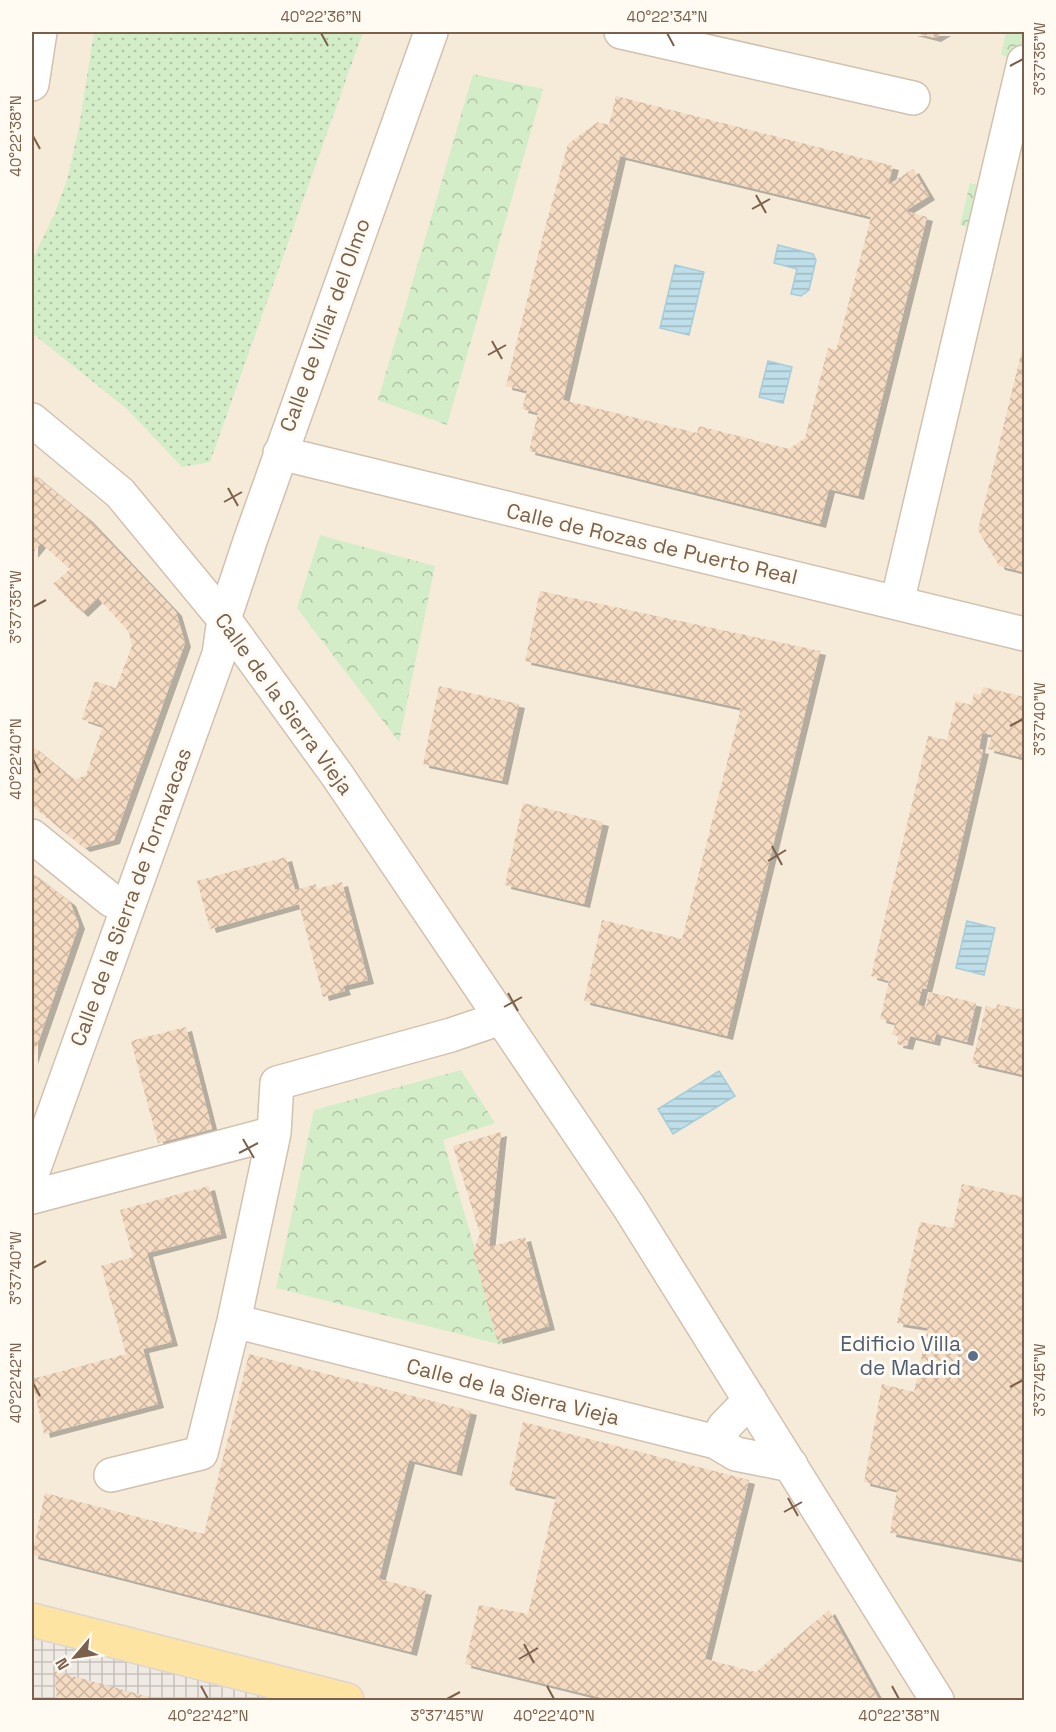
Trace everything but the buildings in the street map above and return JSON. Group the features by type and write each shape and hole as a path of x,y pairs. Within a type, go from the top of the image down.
{"main road":[{"path":"32,1620 346,1701"}],"street":[{"path":"32,84 40,32"},
{"name":"Calle de Villar del Olmo","path":"224,619 280,453 431,32"},
{"path":"621,32 913,98"},
{"path":"897,603 1024,62"},
{"name":"Calle de la Sierra Vieja","path":"32,420 120,494 224,619 337,775 629,1208 937,1701"},
{"name":"Calle de Rozas de Puerto Real","path":"280,453 1024,634"},
{"name":"Calle de la Sierra de Tornavacas","path":"33,1162 219,654 224,619"},
{"path":"32,836 111,900 127,908"},
{"path":"111,1475 201,1453 234,1321 274,1133 277,1083 451,1035 501,1018"},
{"path":"32,1197 274,1133"},
{"name":"Calle de la Sierra Vieja","path":"234,1321 716,1442 736,1454 791,1465"},
{"path":"716,1442 724,1427 750,1400"}],"shaded area":[{"path":"32,32 1024,32 1024,1700 347,1700 32,1620"},
{"path":"32,1620 347,1700 32,1700"}],"green space":[{"path":"94,32 363,32 210,462 182,467 127,409 32,333 32,260 54,215 67,180 79,127"},
{"path":"1006,32 1024,32 1024,60 1001,55"},
{"path":"473,74 543,89 447,425 378,400"},
{"path":"970,183 1012,193 1002,235 960,225"},
{"path":"320,535 435,566 399,742 297,608"},
{"path":"461,1070 495,1123 443,1140 503,1345 276,1288 314,1110"}],"water":[{"path":"778,245 813,254 816,260 809,290 801,296 791,294 797,269 774,263"},
{"path":"675,265 704,272 689,335 660,328"},
{"path":"768,361 792,367 783,403 759,397"},
{"path":"967,921 995,928 984,975 956,968"},
{"path":"719,1071 735,1096 673,1134 658,1109"}],"place":[{"name":"Edificio Villa de Madrid","path":"973,1356"}]}
